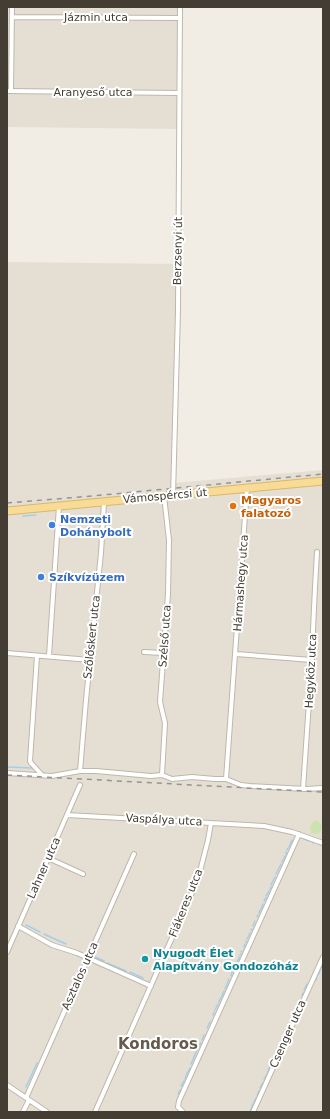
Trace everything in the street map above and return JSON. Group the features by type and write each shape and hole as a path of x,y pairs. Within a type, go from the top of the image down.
{"main road":[{"name":"Vámospércsi út","path":"7,511 323,481"}],"street":[{"path":"9,91 12,7"},
{"name":"Berzsenyi út","path":"173,495 178,311 180,7"},
{"name":"Jázmin utca","path":"12,17 180,18"},
{"name":"Aranyeső utca","path":"9,91 179,93"},
{"name":"Hármashegy utca","path":"226,779 247,488"},
{"name":"Szélső utca","path":"162,775 165,722 160,702 168,594 169,540 164,496"},
{"name":"Szőlőskert utca","path":"80,771 101,553 104,502"},
{"path":"49,656 59,506"},
{"name":"Hegyköz utca","path":"303,789 312,660 317,552"},
{"path":"144,652 163,653"},
{"path":"7,653 90,660"},
{"path":"236,654 312,660"},
{"path":"37,656 30,760 42,775"},
{"path":"7,773 55,776 80,771 96,770 148,776 162,775 172,779 192,777 226,779 245,786 303,789 323,788"},
{"name":"Lahner utca","path":"7,952 80,785"},
{"name":"Vaspálya utca","path":"67,815 261,826 278,828 323,843"},
{"name":"Fiákeres utca","path":"95,1112 198,879 211,822"},
{"path":"182,1111 178,1106 179,1101 299,834"},
{"name":"Asztalos utca","path":"23,1112 27,1099 134,854"},
{"path":"48,858 83,874"},
{"path":"18,926 52,945 88,958 151,986"},
{"name":"Csenger utca","path":"253,1112 323,957"},
{"path":"7,1085 47,1112"}],"shaded area":[{"path":"7,7 180,7 178,129 7,127"},
{"path":"7,262 178,264 174,483 323,470 323,1112 7,1112"}],"green space":[{"path":"316,820 320,822 322,826 320,833 315,834 311,833 310,827"}],"waterway":[{"path":"23,516 36,515"},
{"path":"7,767 32,768"},
{"path":"302,838 309,841"},
{"path":"289,847 292,840"},
{"path":"283,860 285,856"},
{"path":"276,874 281,864"},
{"path":"271,885 275,877"},
{"path":"266,896 269,891"},
{"path":"261,909 263,904"},
{"path":"253,926 255,921"},
{"path":"26,925 40,932"},
{"path":"247,939 250,933"},
{"path":"44,934 66,944"},
{"path":"95,957 104,961"},
{"path":"235,965 238,960"},
{"path":"107,963 126,971"},
{"path":"321,968 323,964"},
{"path":"318,975 320,971"},
{"path":"130,972 143,978"},
{"path":"231,976 232,972"},
{"path":"316,980 317,976"},
{"path":"225,989 228,982"},
{"path":"304,990 307,984"},
{"path":"221,998 224,991"},
{"path":"298,1004 300,1000"},
{"path":"215,1010 218,1004"},
{"path":"296,1009 297,1005"},
{"path":"292,1018 294,1012"},
{"path":"207,1028 210,1022"},
{"path":"287,1029 289,1024"},
{"path":"202,1040 204,1035"},
{"path":"280,1045 284,1036"},
{"path":"198,1048 201,1043"},
{"path":"275,1056 278,1049"},
{"path":"191,1064 197,1050"},
{"path":"26,1087 37,1063"},
{"path":"188,1072 190,1068"},
{"path":"185,1079 187,1073"},
{"path":"264,1080 267,1074"},
{"path":"181,1086 184,1081"},
{"path":"260,1088 263,1083"},
{"path":"178,1094 180,1090"},
{"path":"257,1096 259,1091"},
{"path":"254,1102 256,1098"},
{"path":"250,1112 253,1104"}],"railway":[{"path":"7,503 323,474"},
{"path":"7,775 323,792"}],"place":[{"name":"Magyaros falatozó","path":"233,506"},
{"name":"Nemzeti Dohánybolt","path":"52,525"},
{"name":"Szíkvízüzem","path":"41,577"},
{"name":"Nyugodt Élet Alapítvány Gondozóház","path":"145,959"}],"district":[{"name":"Kondoros","path":"158,1044"}]}
